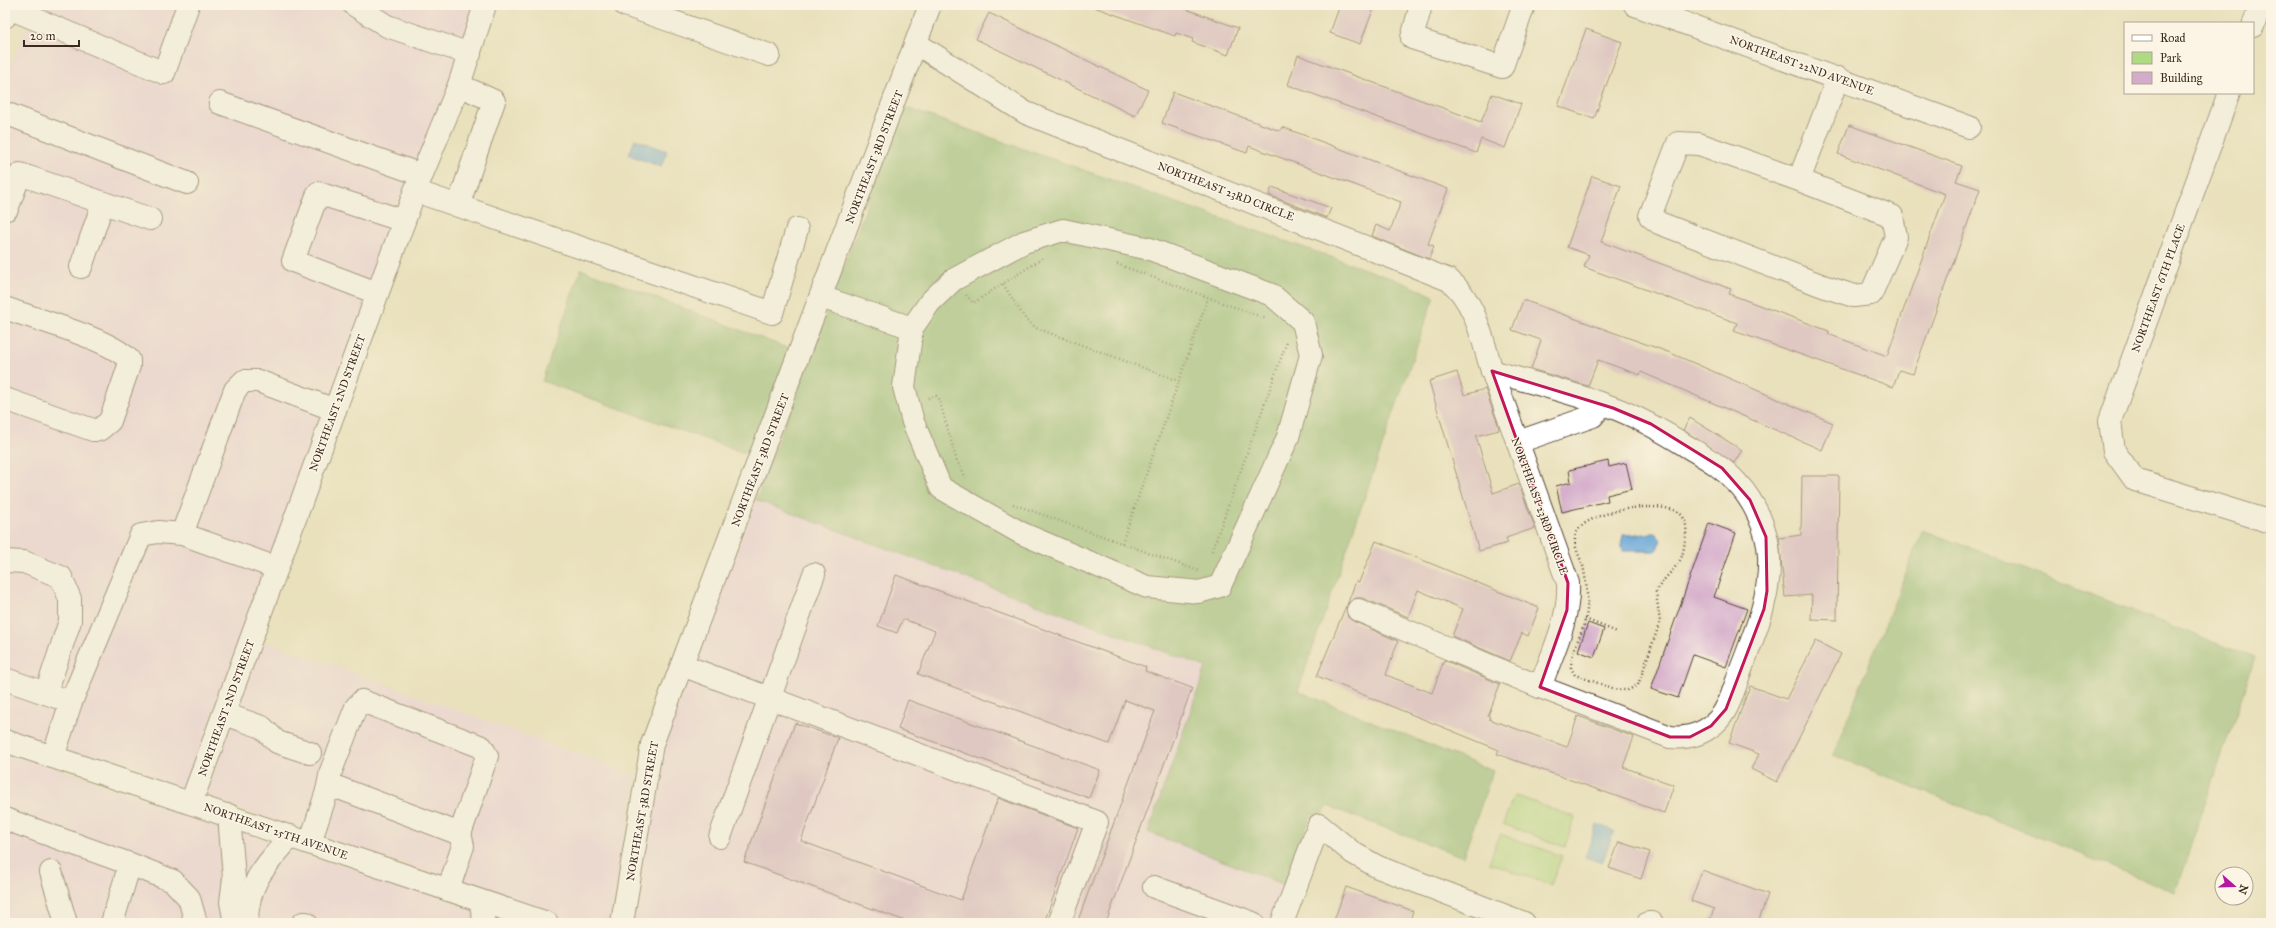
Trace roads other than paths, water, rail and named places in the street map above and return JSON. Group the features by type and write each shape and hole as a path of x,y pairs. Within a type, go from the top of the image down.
{"street":[{"path":"88,41 106,43 159,62 164,58 183,5"},
{"path":"8,10 88,41 164,73 188,5"},
{"path":"354,5 387,26 470,54"},
{"name":"NORTHEAST 2ND STREET","path":"192,803 418,183 460,85 485,5"},
{"path":"626,5 769,55"},
{"name":"NORTHEAST 3RD STREET","path":"622,923 652,744 917,44 930,5"},
{"path":"1421,5 1412,38 1502,67 1524,5"},
{"name":"NORTHEAST 22ND AVENUE","path":"1635,5 1969,126"},
{"path":"2254,23 2261,5"},
{"name":"NORTHEAST 23RD CIRCLE","path":"917,44 1026,113 1450,280 1460,288 1473,311 1492,371 1568,583 1569,597 1563,624 1540,687"},
{"path":"1798,180 1838,78"},
{"path":"458,206 494,101 460,85"},
{"name":"NORTHEAST 6TH PLACE","path":"2229,94 2110,421 2114,451 2135,480 2271,522"},
{"path":"220,103 418,183 458,206 772,313 797,229"},
{"path":"5,113 188,183"},
{"path":"1678,143 1699,144 1798,180 1892,216 1896,237 1871,294 1854,296 1823,286 1660,223 1650,216 1678,143"},
{"path":"6,210 20,174 150,219"},
{"path":"377,294 293,261 318,193 404,221"},
{"path":"81,267 103,203"},
{"path":"1063,230 1150,249 1272,295 1303,322 1311,355 1288,437 1220,586 1199,592 1147,588 1020,533 941,488 912,422 904,387 912,328 930,302 953,280 1024,242 1063,230"},
{"path":"821,298 912,328"},
{"path":"5,308 107,344 129,360 129,366 110,421 99,430 93,430 5,399"},
{"path":"1358,610 1540,687 1670,737 1680,738 1696,735 1711,726 1726,709 1764,609 1769,573 1766,537 1750,500 1738,484 1722,468 1651,424 1602,404 1492,371"},
{"path":"182,534 236,390 244,381 258,381 335,410"},
{"path":"1518,442 1593,416 1602,404"},
{"path":"53,757 71,702 141,535 158,532 182,534 277,568"},
{"path":"5,561 24,562 61,577 70,598 70,621 46,693"},
{"path":"720,837 768,698 814,574"},
{"path":"682,665 1097,822 1059,923"},
{"path":"5,679 71,702"},
{"path":"247,923 251,890 263,869 300,839 327,791 334,764 356,708 362,701 482,747 487,756 460,834 463,846 448,890"},
{"path":"224,714 262,727 277,742 310,753"},
{"name":"NORTHEAST 25TH AVENUE","path":"5,741 547,923"},
{"path":"327,791 339,788 460,834"},
{"path":"229,815 234,878 230,902 235,923"},
{"path":"5,819 173,881 189,898 196,923"},
{"path":"1282,923 1319,825 1346,848 1378,867 1524,923"},
{"path":"112,923 130,864"},
{"path":"51,872 66,923"},
{"path":"1154,887 1254,923"},
{"path":"480,901 485,923"}],"water":[{"path":"635,139 667,151 661,167 629,155"},
{"path":"1655,533 1661,540 1656,551 1623,551 1621,545 1623,535"},
{"path":"1597,824 1614,831 1602,863 1585,857"}]}
